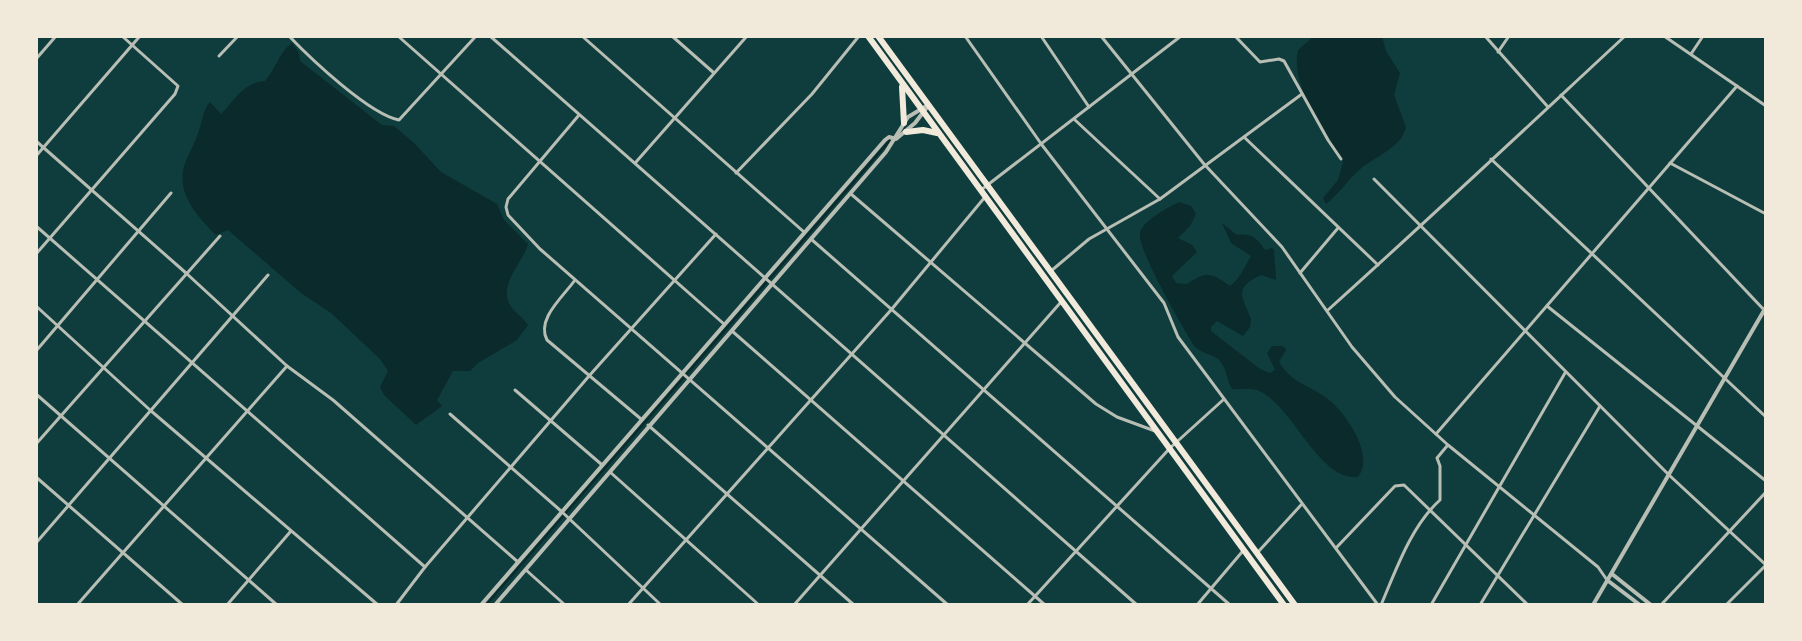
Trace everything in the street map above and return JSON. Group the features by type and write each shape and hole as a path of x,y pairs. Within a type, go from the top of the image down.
{"highway":[{"path":"868,36 939,134 1176,442 1295,605"},
{"path":"878,36 928,105 984,192 1050,272 1064,298 1284,605"},
{"path":"902,83 904,123"},
{"path":"906,132 923,130 939,134"}],"street":[{"path":"36,59 56,36"},
{"path":"36,254 175,94 178,86 122,36"},
{"path":"36,156 140,36"},
{"path":"219,56 238,36"},
{"path":"289,36 320,66 374,109 399,120 476,36"},
{"path":"398,36 724,324"},
{"path":"490,36 1137,605"},
{"path":"582,36 804,232"},
{"path":"672,36 714,73"},
{"path":"635,163 747,36"},
{"path":"736,173 825,80 859,36"},
{"path":"1041,36 1089,107"},
{"path":"1101,36 1204,164 1282,247 1377,377 1448,445 1598,567 1651,605"},
{"path":"628,605 891,310 932,262 984,192 1181,36"},
{"path":"1235,36 1260,62 1284,61 1341,159"},
{"path":"1485,36 1548,107"},
{"path":"1498,52 1509,36"},
{"path":"1664,36 1766,106"},
{"path":"1691,54 1703,36"},
{"path":"968,37 1042,145 1164,303 1178,337 1379,605 1428,511 1441,497 1437,458 1448,445"},
{"path":"1327,311 1623,37"},
{"path":"1436,435 1737,86"},
{"path":"1050,272 1089,239 1160,199 1302,94"},
{"path":"1561,95 1765,309 1593,605"},
{"path":"896,139 906,132 928,105"},
{"path":"495,605 896,139 910,114 922,111"},
{"path":"579,115 508,199 508,215 575,280 948,605"},
{"path":"1074,119 1160,199"},
{"path":"481,605 885,140 889,137 896,139"},
{"path":"1244,137 1378,265"},
{"path":"36,141 287,366 333,400 518,562"},
{"path":"1491,159 1766,417"},
{"path":"1670,163 1766,214"},
{"path":"1374,179 1565,373 1766,565 1726,605"},
{"path":"36,351 171,193"},
{"path":"850,193 1096,404 1117,417 1159,433"},
{"path":"36,226 425,567"},
{"path":"1300,273 1338,228"},
{"path":"396,605 551,420 716,234"},
{"path":"36,444 220,236"},
{"path":"811,239 1230,605"},
{"path":"36,543 268,275"},
{"path":"575,280 544,322 542,331 547,340 641,419"},
{"path":"794,605 1064,298"},
{"path":"36,306 150,410 378,605"},
{"path":"1547,306 1766,481"},
{"path":"731,330 1045,605"},
{"path":"77,605 287,366"},
{"path":"1431,605 1565,373"},
{"path":"515,390 601,464"},
{"path":"36,394 277,605"},
{"path":"1027,605 1170,448 1224,399"},
{"path":"1480,605 1600,406"},
{"path":"450,414 561,511 661,605"},
{"path":"648,425 854,605"},
{"path":"608,471 759,605"},
{"path":"36,477 183,605"},
{"path":"1335,549 1375,504 1399,484 1404,485 1528,605"},
{"path":"1661,605 1766,492"},
{"path":"1257,553 1301,505"},
{"path":"227,605 291,531"},
{"path":"1197,605 1245,549"},
{"path":"1598,567 1607,580 1640,605"},
{"path":"525,568 565,605"}],"water":[{"path":"1314,36 1382,36 1386,51 1400,73 1394,95 1406,127 1399,141 1358,171 1326,204 1323,198 1338,180 1343,162 1304,94 1299,79 1298,50"},
{"path":"292,43 300,61 382,125 394,126 441,172 497,204 504,220 528,244 509,281 507,297 528,325 517,340 470,371 453,371 437,400 442,406 416,425 384,395 380,387 388,371 380,359 331,313 301,293 228,230 216,235 197,214 184,190 184,167 207,106 210,102 221,114 245,88 265,81"},
{"path":"1179,202 1191,206 1196,214 1178,238 1192,245 1197,252 1172,276 1176,283 1187,284 1208,275 1230,286 1237,280 1251,256 1231,243 1222,223 1237,235 1254,238 1265,250 1274,250 1276,280 1261,275 1243,289 1251,319 1250,327 1243,336 1217,321 1211,331 1260,369 1270,373 1275,370 1267,353 1272,346 1283,346 1286,350 1279,362 1284,370 1329,400 1351,425 1363,458 1358,477 1344,475 1330,467 1270,398 1257,390 1232,389 1221,362 1195,347 1153,272 1140,233 1151,219"}],"waterway":[{"path":"486,605 891,139"}]}
